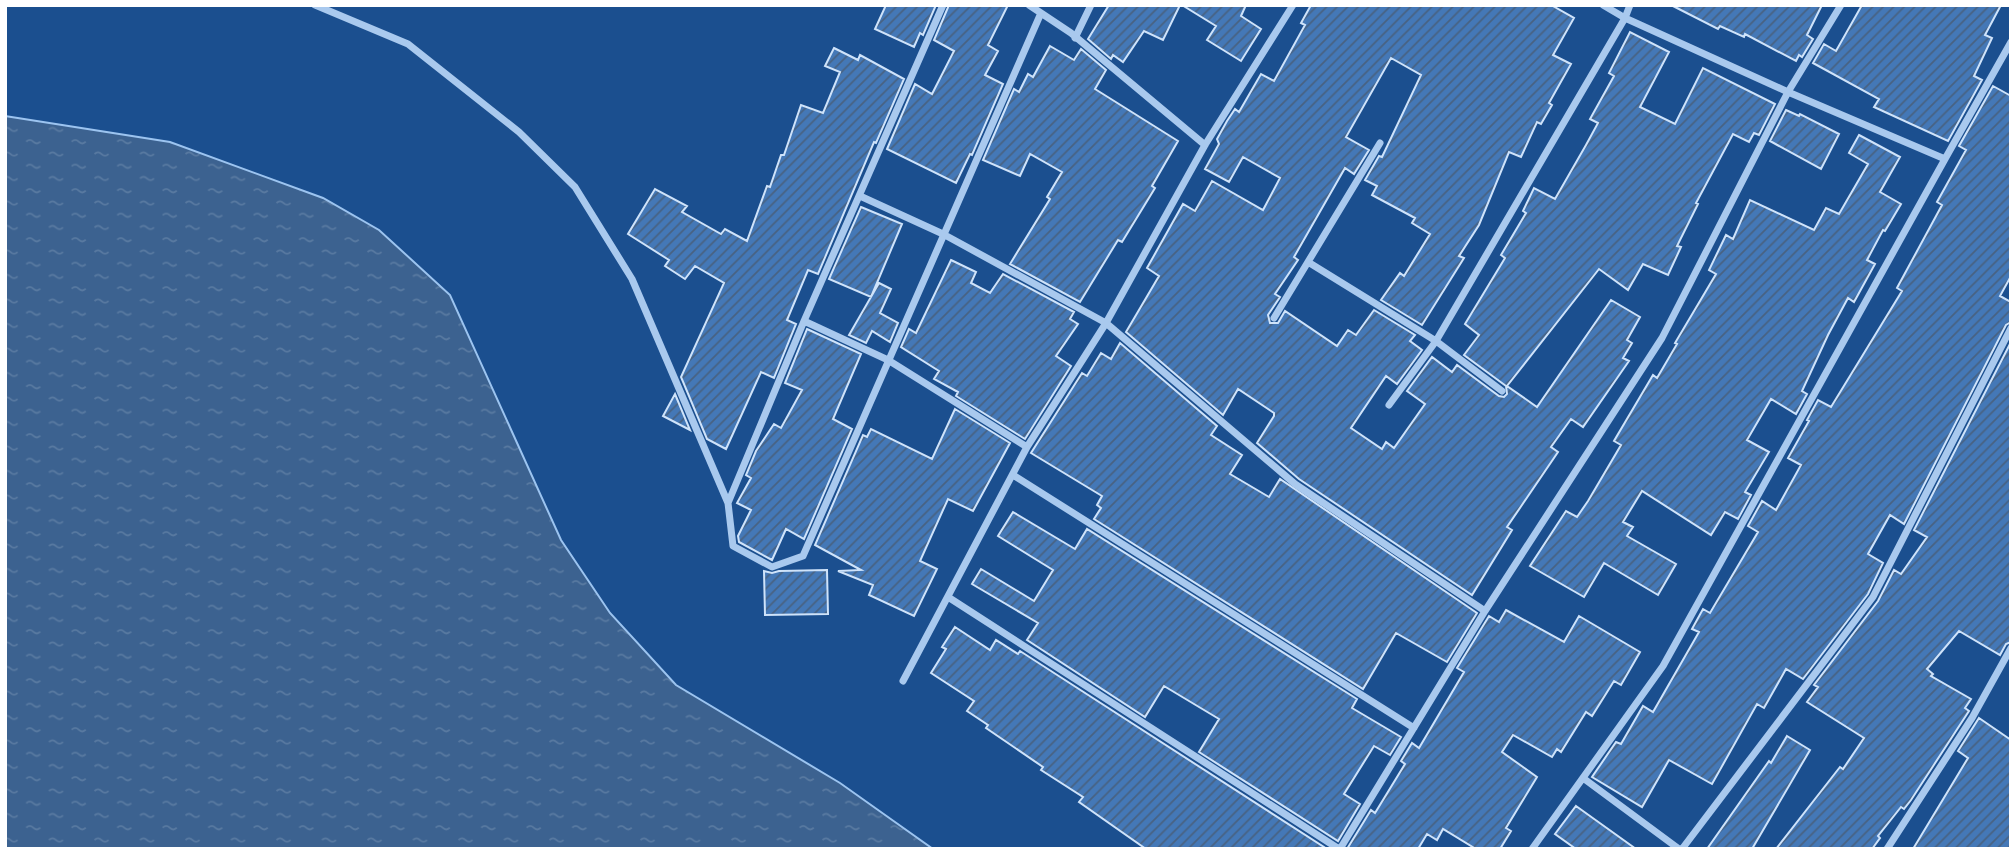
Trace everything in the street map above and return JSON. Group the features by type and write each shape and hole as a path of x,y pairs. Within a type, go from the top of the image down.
{"street":[{"path":"315,5 408,44 519,132 575,187 632,279 728,503 733,546 772,568 803,556 1041,13"},
{"path":"728,503 804,321 943,5"},
{"path":"1029,5 1074,38 1205,145"},
{"path":"1074,38 1091,5"},
{"path":"903,681 1027,447 1106,323 1205,145 1293,5"},
{"path":"1602,5 1788,92 1945,159"},
{"path":"1389,405 1436,341 1625,18 1630,5"},
{"path":"948,597 1340,849 1485,611 1661,338 1788,92 1841,5"},
{"path":"1532,849 1663,666 2011,42"},
{"path":"1274,318 1380,143"},
{"path":"860,196 943,234 1106,323 1295,484 1485,611"},
{"path":"1308,262 1436,341 1502,390"},
{"path":"804,321 888,360 1027,447"},
{"path":"1583,778 1681,849 1873,597 2011,328"},
{"path":"1013,475 1414,728"},
{"path":"1887,849 1972,718 2011,648"}],"water":[{"path":"5,116 170,142 323,198 379,230 450,295 561,540 610,613 676,685 840,783 933,849 5,849"}],"building":[{"path":"886,5 936,5 923,35 920,33 914,47 875,29"},
{"path":"949,5 1008,5 988,45 998,51 985,75 1003,84 972,155 970,154 956,183 887,149 915,84 932,94 954,51 934,40"},
{"path":"1109,5 1180,5 1163,40 1144,31 1123,62 1113,55 1111,59 1088,39"},
{"path":"1182,5 1246,5 1241,16 1261,29 1241,61 1207,40 1216,26"},
{"path":"1311,5 1551,5 1574,18 1553,55 1571,64 1549,103 1552,105 1541,124 1537,122 1521,157 1509,152 1479,225 1459,256 1464,258 1422,325 1381,300 1400,273 1404,276 1430,234 1412,223 1415,218 1372,195 1377,186 1365,180 1379,156 1382,157 1421,75 1391,58 1346,137 1369,150 1354,174 1345,168 1294,257 1298,260 1275,294 1280,297 1268,315 1270,323 1278,323 1285,311 1337,346 1348,330 1356,335 1374,310 1415,335 1410,341 1422,350 1397,384 1386,376 1351,428 1382,449 1386,442 1394,448 1425,404 1407,391 1432,357 1452,372 1457,365 1499,396 1504,397 1507,394 1506,386 1464,355 1479,335 1465,324 1505,258 1501,255 1526,213 1523,211 1534,188 1555,199 1586,145 1598,123 1590,119 1614,76 1609,73 1630,32 1669,52 1640,107 1675,124 1703,68 1775,104 1759,135 1754,133 1749,142 1733,134 1696,203 1698,204 1677,246 1681,247 1668,275 1643,264 1628,290 1599,269 1507,386 1537,407 1611,300 1640,317 1627,340 1632,343 1623,358 1629,361 1583,427 1571,419 1551,447 1558,452 1507,527 1512,530 1472,595 1299,479 1257,443 1274,413 1238,389 1223,415 1126,332 1159,276 1147,268 1183,204 1195,211 1212,181 1263,210 1280,178 1243,157 1229,182 1205,169 1219,144 1217,139 1227,121 1235,109 1239,112 1261,74 1274,81 1305,25 1301,23"},
{"path":"1671,5 1822,5 1807,35 1813,39 1802,57 1799,55 1796,61 1745,34 1744,37 1720,26 1718,29"},
{"path":"1862,5 2001,5 1985,35 1992,38 1974,76 1982,80 1948,141 1874,107 1879,99 1813,63 1824,44 1836,51"},
{"path":"1050,46 1074,60 1081,49 1106,70 1095,89 1178,141 1152,186 1155,188 1122,242 1118,240 1080,302 1010,264 1050,199 1047,197 1062,172 1030,154 1020,176 983,160 1014,89 1019,92 1028,74 1033,77"},
{"path":"834,48 858,60 860,55 904,79 818,274 808,270 787,320 796,324 774,378 761,372 726,449 707,439 681,377 724,283 695,266 685,279 665,266 669,260 628,234 655,189 687,206 682,212 721,234 725,229 747,241 767,186 770,187 781,155 784,155 801,105 823,113 840,72 825,66"},
{"path":"1993,86 2011,96 2011,276 2000,296 2011,302 2011,322 2006,325 1904,524 1890,515 1868,554 1883,563 1868,594 1803,679 1786,669 1764,708 1757,704 1712,784 1669,760 1642,807 1592,777 1616,742 1621,744 1643,706 1653,712 1699,632 1692,629 1703,609 1710,613 1758,532 1748,526 1762,501 1776,510 1801,465 1788,458 1809,421 1807,420 1818,400 1831,407 1902,291 1897,288 1942,205 1937,202 1966,150 1959,146"},
{"path":"1786,110 1799,116 1800,114 1839,134 1821,169 1770,141"},
{"path":"1859,135 1900,157 1880,192 1901,204 1867,260 1875,264 1854,302 1848,298 1828,335 1802,391 1807,394 1796,414 1771,399 1747,440 1769,452 1745,492 1751,495 1738,519 1725,512 1711,535 1642,491 1623,522 1633,527 1627,536 1676,564 1658,595 1604,563 1584,597 1530,566 1566,511 1577,517 1588,501 1621,445 1614,441 1653,375 1657,378 1677,344 1675,343 1716,274 1709,270 1726,235 1733,239 1750,200 1814,230 1826,208 1839,214 1868,164 1849,153"},
{"path":"861,207 902,224 871,297 829,279"},
{"path":"951,260 976,272 971,283 990,293 1003,274 1074,312 1070,319 1078,324 1056,356 1071,366 1025,439 956,396 958,392 934,379 939,371 901,347 909,329 916,333"},
{"path":"879,283 891,289 880,313 898,323 890,342 872,331 866,343 849,335"},
{"path":"807,329 861,354 833,419 852,429 804,539 786,529 772,560 739,542 738,536 751,510 737,503 751,478 746,475 756,451 774,424 781,428 802,390 785,383"},
{"path":"2011,342 2011,642 2006,644 2000,655 1959,631 1927,669 1933,674 1931,676 1971,699 1965,708 1969,711 1911,800 1904,809 1901,807 1878,836 1880,838 1872,849 1776,849 1840,767 1843,769 1864,738 1807,702 1818,687 1814,685 1878,601 1894,570 1901,574 1927,537 1914,530"},
{"path":"1120,343 1217,426 1211,435 1242,455 1230,474 1269,497 1280,479 1477,613 1447,662 1396,633 1363,689 1094,519 1101,508 1097,505 1102,496 1031,453 1082,373 1087,376 1101,353 1111,359"},
{"path":"675,394 690,430 663,416"},
{"path":"955,409 1010,443 973,511 948,499 920,561 937,569 914,616 869,595 873,585 838,571 861,570 815,545 863,435 867,437 871,429 932,459"},
{"path":"1013,512 1075,549 1087,529 1357,699 1352,708 1401,737 1390,755 1374,746 1344,794 1360,804 1338,841 1199,752 1219,719 1164,686 1145,717 1027,640 1038,623 972,584 981,569 1034,601 1053,570 998,536"},
{"path":"827,570 828,614 765,615 764,571 772,573"},
{"path":"1506,610 1564,642 1579,616 1640,652 1621,685 1614,681 1592,716 1586,712 1561,752 1557,749 1552,757 1513,735 1502,752 1537,777 1506,828 1511,831 1500,849 1476,849 1443,829 1437,840 1427,834 1418,849 1347,849 1371,810 1375,813 1405,764 1401,761 1412,743 1419,748 1464,672 1457,668 1489,616 1499,622"},
{"path":"955,627 990,650 996,640 1018,654 1020,651 1327,849 1146,849 1079,802 1083,797 1041,770 1043,767 986,728 988,725 967,711 974,701 931,673 946,649 942,647"},
{"path":"1979,718 2011,740 2011,849 1913,849 1968,758 1958,751"},
{"path":"1787,736 1810,750 1752,849 1707,849 1769,761 1771,763"},
{"path":"1576,806 1636,849 1576,849 1555,834"}]}
